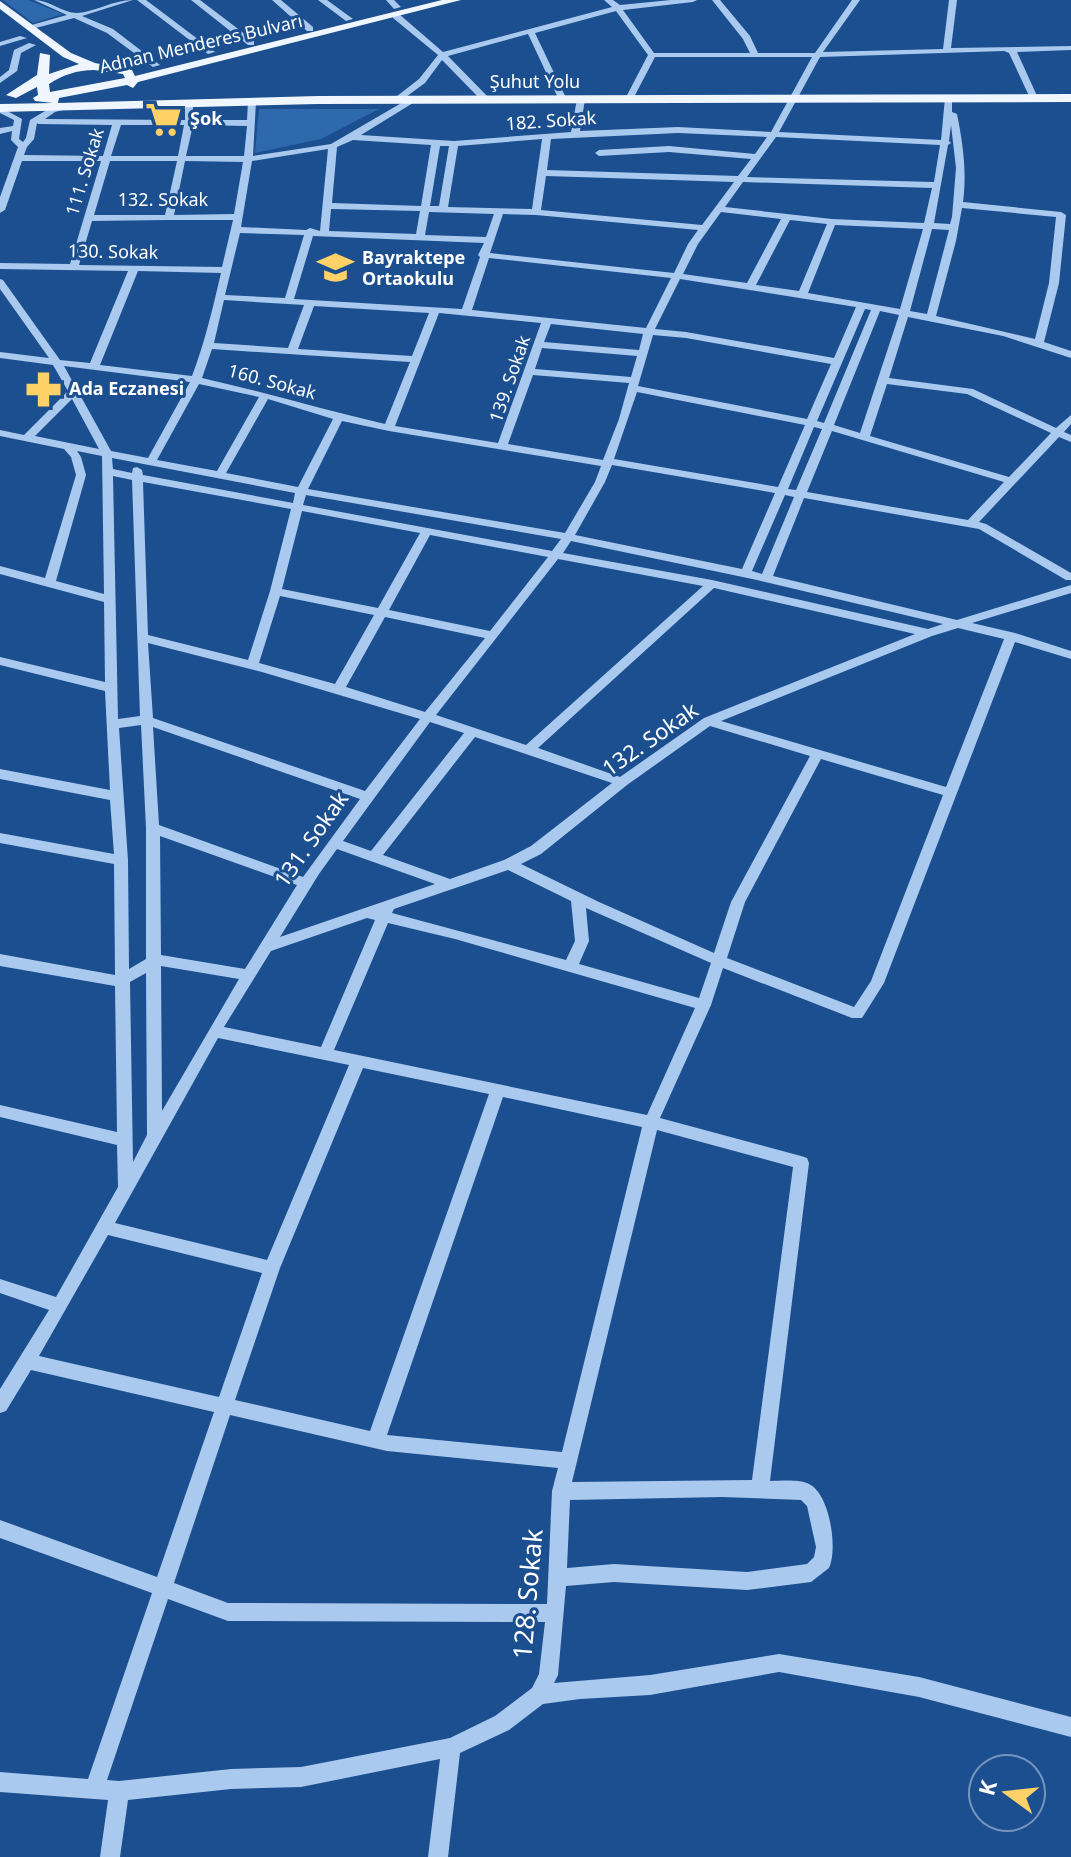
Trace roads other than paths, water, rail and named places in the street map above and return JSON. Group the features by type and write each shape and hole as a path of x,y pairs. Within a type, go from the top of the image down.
{"main road":[{"name":"Adnan Menderes Bulvarı","path":"6,96 134,79 423,0"},
{"name":"Adnan Menderes Bulvarı","path":"134,79 156,65 394,8 455,0"},
{"path":"0,4 61,70"},
{"path":"0,20 67,55 134,79 153,100 184,102"},
{"path":"6,96 29,88 43,76 44,55"},
{"path":"67,55 79,65"},
{"path":"74,107 62,104 46,93 43,83 61,70 79,65 156,65"},
{"path":"108,106 123,99 134,79"},
{"name":"Adnan Menderes Bulvarı","path":"0,108 46,93"},
{"name":"Şuhut Yolu","path":"0,108 252,101 1071,98"}],"street":[{"path":"38,0 110,31 156,65"},
{"path":"0,44 29,37 77,15 126,0"},
{"path":"141,0 211,52"},
{"path":"195,0 251,43"},
{"path":"276,0 310,29"},
{"path":"322,0 349,19"},
{"path":"608,0 618,8 652,55"},
{"path":"396,100 422,81 442,55 618,8 693,0"},
{"path":"716,0 747,38 755,54"},
{"name":"131. Sokak","path":"0,1405 60,1306 154,1133 306,883 429,715 568,537 608,463 649,331 693,244 774,134 817,55 856,0"},
{"path":"947,51 953,0"},
{"path":"394,8 486,100"},
{"path":"531,32 563,100"},
{"path":"0,81 13,71 17,52 29,37"},
{"path":"652,55 817,55 1071,48"},
{"path":"1009,50 1034,98"},
{"path":"629,99 652,55"},
{"path":"864,437 904,313 947,143 949,98"},
{"path":"931,318 961,205 962,149 949,98"},
{"path":"575,134 581,99"},
{"path":"352,137 411,100"},
{"path":"154,1133 156,960 153,828 137,478 144,461 196,380 208,346 236,230 248,159 252,101"},
{"path":"169,218 189,123 184,102"},
{"path":"0,210 23,146 30,139 33,122 53,110 74,107"},
{"path":"0,108 18,119 15,140 23,146"},
{"path":"38,121 117,122"},
{"name":"111. Sokak","path":"74,267 117,122 251,123"},
{"path":"0,131 18,127"},
{"name":"182. Sokak","path":"21,158 248,159 333,146 352,137 454,144 575,134 678,130 947,143"},
{"path":"595,134 604,174"},
{"path":"536,212 547,137"},
{"path":"420,236 436,143"},
{"path":"443,207 454,144"},
{"path":"324,232 333,146"},
{"path":"599,153 669,149 758,157"},
{"path":"542,173 936,185"},
{"path":"961,205 1066,213 1054,283 1039,342"},
{"path":"326,206 536,212 705,228"},
{"path":"721,209 832,222 954,227"},
{"path":"466,312 500,210"},
{"name":"132. Sokak","path":"88,218 238,217"},
{"path":"750,287 786,218"},
{"path":"802,295 832,222"},
{"path":"236,230 489,240"},
{"path":"289,300 310,231"},
{"path":"483,255 676,276 862,305 1039,342 1071,355"},
{"name":"130. Sokak","path":"0,266 225,270"},
{"path":"94,366 134,269"},
{"path":"0,282 57,362 107,454 112,724 121,860 120,981 125,1190"},
{"path":"218,297 466,312 649,331 838,362"},
{"path":"292,351 310,302"},
{"path":"746,573 862,305"},
{"path":"766,578 877,308"},
{"path":"389,428 435,310"},
{"name":"139. Sokak","path":"502,447 547,321"},
{"path":"539,345 641,353"},
{"path":"208,346 416,359"},
{"name":"160. Sokak","path":"0,355 196,380 389,428 982,526 1071,581"},
{"path":"529,372 633,384 829,427 1011,481"},
{"path":"883,380 969,391 1071,439"},
{"path":"27,438 74,391"},
{"path":"220,475 265,395"},
{"path":"253,663 276,591 301,491 339,417"},
{"path":"971,524 1071,418"},
{"path":"0,433 301,491 568,537 746,573 1011,636 1071,655"},
{"path":"49,584 81,475 76,457 68,446"},
{"path":"109,472 712,584 928,633"},
{"path":"339,688 426,533"},
{"path":"0,570 110,600"},
{"name":"132. Sokak","path":"386,909 509,864 536,850 622,782 708,721 928,633 993,615 1071,581"},
{"path":"528,750 712,584"},
{"path":"276,591 491,635"},
{"path":"509,864 578,901 719,962 857,1014 877,983 1011,636"},
{"path":"142,638 253,663 339,688 429,715 622,782"},
{"path":"0,661 111,688"},
{"path":"112,724 146,720 368,797"},
{"path":"708,721 951,793"},
{"path":"374,857 473,730"},
{"name":"128. Sokak","path":"539,1695 548,1675 556,1613 561,1491 651,1122 704,1005 726,932 750,878 817,754"},
{"path":"0,774 116,796"},
{"path":"153,828 306,883"},
{"path":"0,838 121,860"},
{"path":"334,843 448,884"},
{"path":"571,966 582,941 578,901"},
{"path":"325,1055 386,909"},
{"path":"266,947 364,912 386,909 704,1005"},
{"path":"0,960 120,981 156,960 248,975"},
{"path":"214,1031 651,1122 801,1163 760,1490"},
{"path":"94,1789 272,1268 358,1062"},
{"path":"376,1440 497,1092"},
{"path":"0,1111 124,1140"},
{"path":"104,1227 272,1268"},
{"path":"0,1286 60,1306"},
{"path":"27,1361 376,1440 568,1461"},
{"path":"557,1578 614,1573 747,1581 811,1573 823,1562 825,1547 815,1501 805,1491 561,1491"},
{"path":"0,1529 228,1612 556,1613"},
{"path":"2,1781 119,1791 231,1779 301,1777 451,1747 502,1723 539,1695 650,1685 779,1663 919,1687 1071,1727"},
{"path":"438,1857 451,1747"},
{"path":"110,1857 119,1791"}],"place":[{"name":"Şok","path":"164,119"},
{"name":"Bayraktepe Ortaokulu","path":"336,268"},
{"name":"Ada Eczanesi","path":"43,389"}]}
